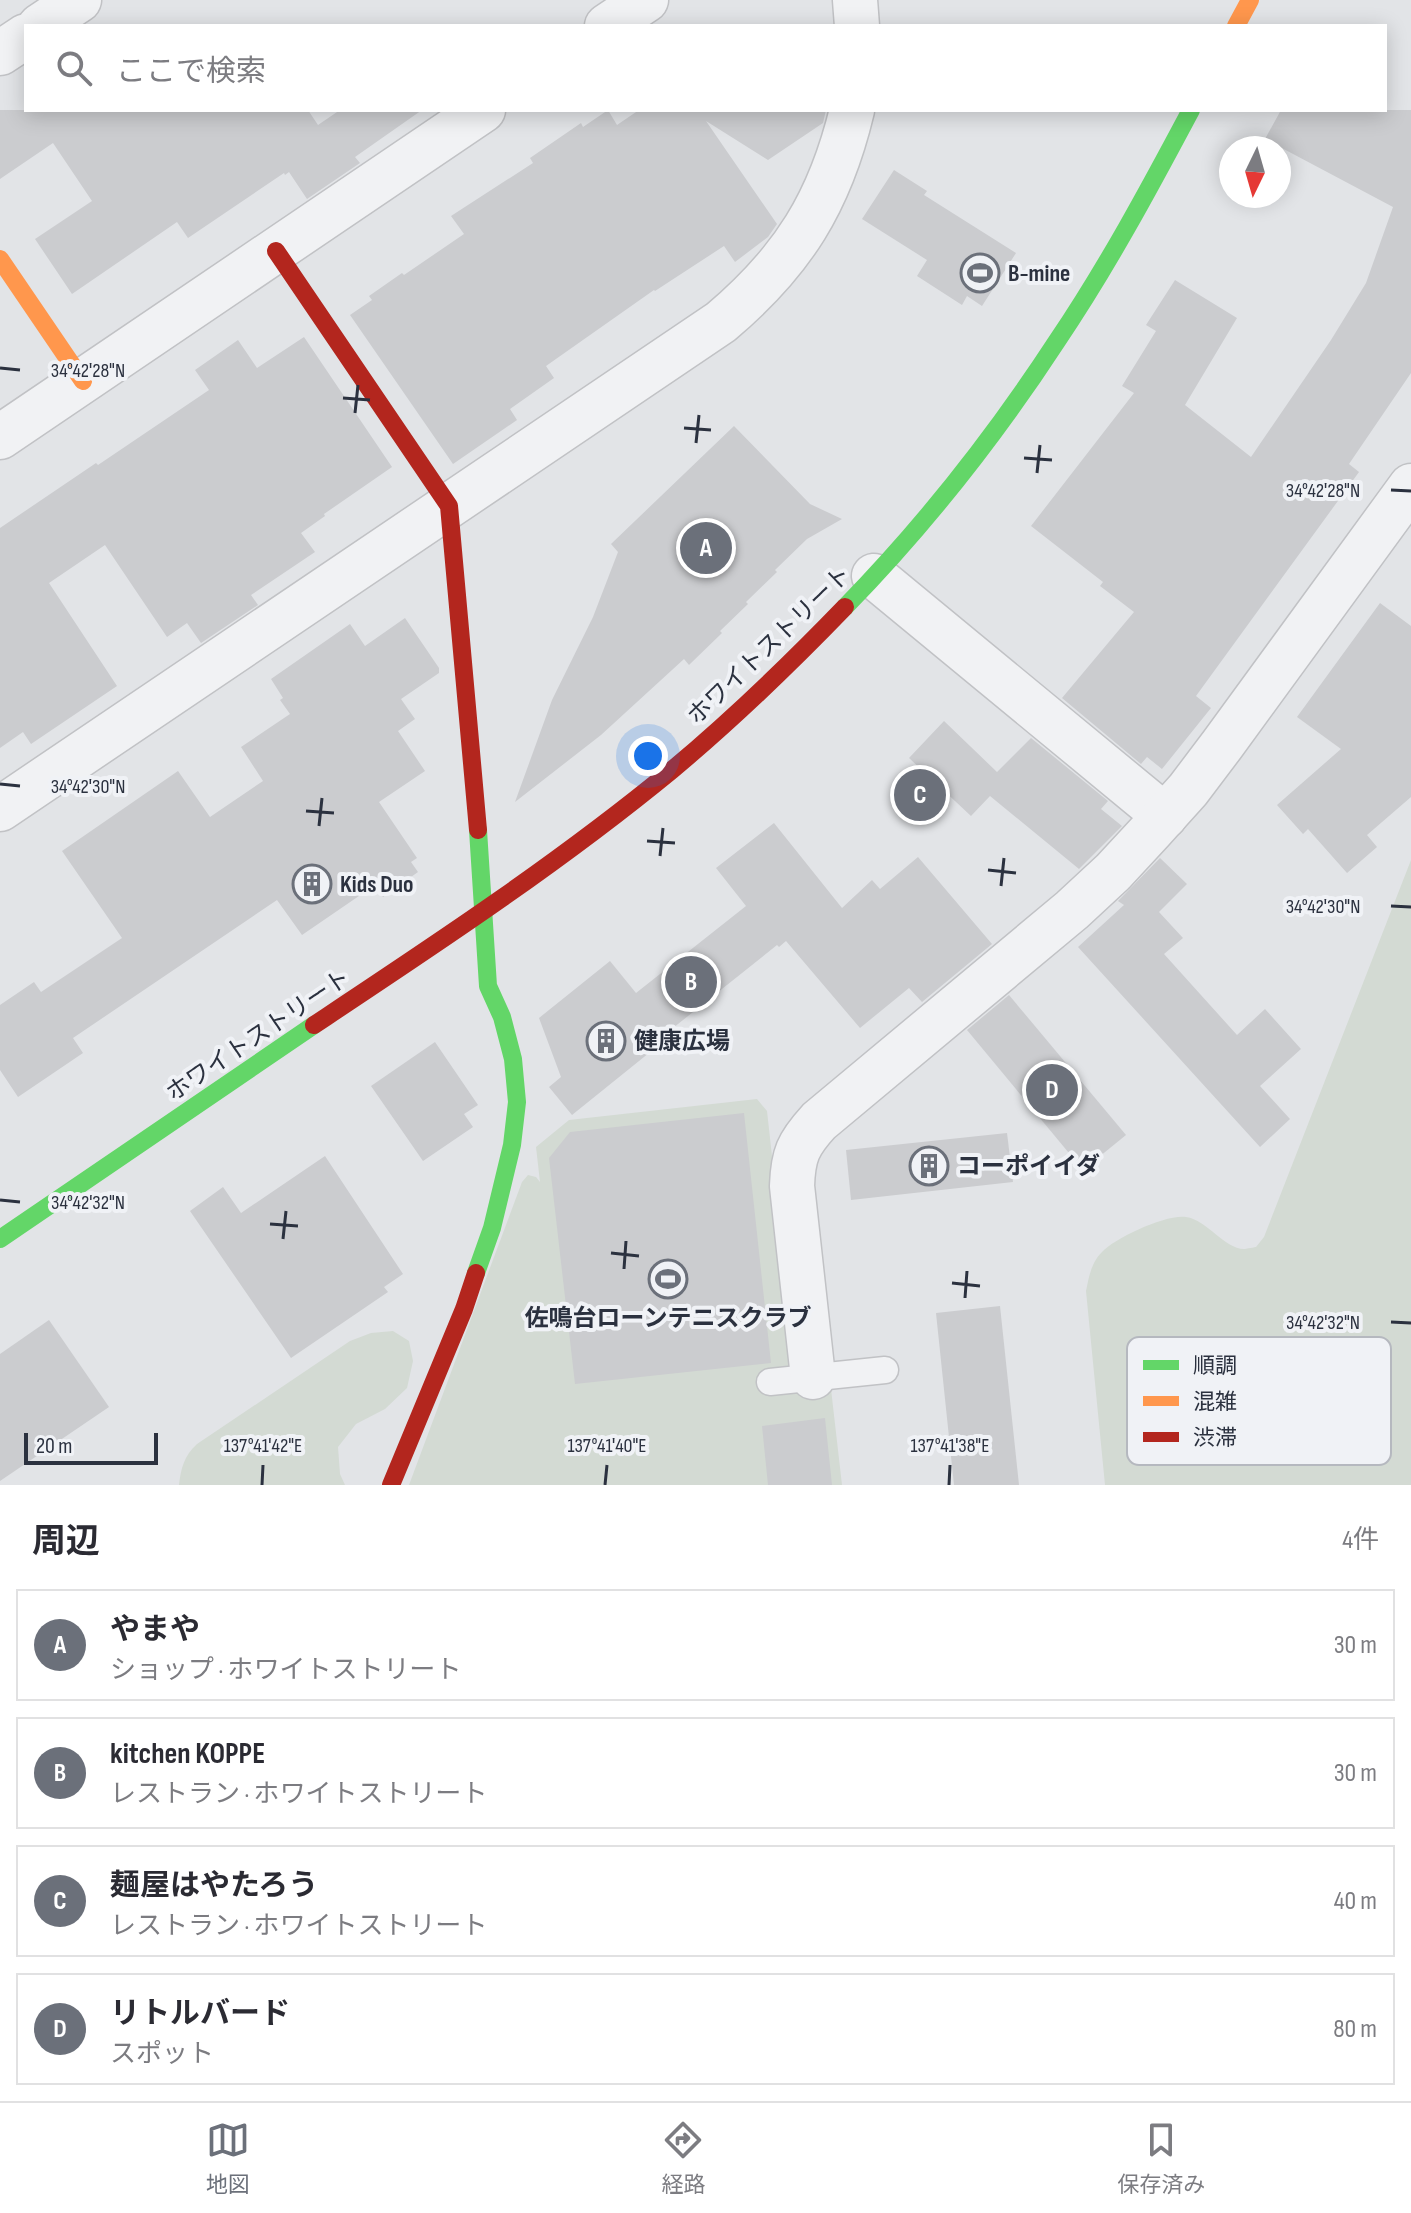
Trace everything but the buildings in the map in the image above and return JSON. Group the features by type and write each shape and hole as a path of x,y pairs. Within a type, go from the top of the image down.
{"street":[{"path":"43,24 79,0"},
{"path":"610,24 646,0"},
{"path":"855,0 857,24"},
{"path":"1237,24 1250,0"},
{"path":"0,53 24,37"},
{"path":"0,437 480,112"},
{"path":"0,809 721,322 774,272 797,242 816,211 836,166 851,112"},
{"name":"ホワイトストリート","path":"0,1239 600,828 693,753 770,683 874,576 970,463 1057,342 1135,215 1190,112"},
{"path":"276,251 449,506 474,777 488,986 502,1017 513,1059 517,1102 512,1145 492,1228 464,1309 391,1485"},
{"path":"0,259 83,381"},
{"path":"813,1377 792,1186 793,1162 802,1139 819,1121 1072,910 1113,872 1165,816 1222,745 1411,486"},
{"path":"874,576 1165,816"}],"lane":[{"path":"770,1382 885,1370"}],"shaded area":[{"path":"1411,860 1411,1485 1105,1485 1086,1291 1098,1256 1118,1240 1141,1228 1177,1217 1194,1219 1237,1248 1256,1247 1264,1237"},
{"name":"佐鳴台ローンテニスクラブ","path":"757,1099 767,1111 798,1391 831,1389 842,1485 409,1485 522,1182 528,1175 540,1182 536,1147 569,1120"},
{"path":"393,1331 409,1341 413,1361 407,1388 385,1409 356,1424 338,1447 340,1474 345,1485 179,1485 184,1463 197,1444 350,1341 371,1333"}],"traffic: fast":[{"path":"845,607 984,446 1033,376 1110,256 1190,112"},
{"path":"476,1273 492,1228 512,1145 517,1102 513,1059 502,1017 488,986 478,830"},
{"path":"0,1239 314,1025"}],"traffic: slow":[{"path":"1237,24 1250,0"},
{"path":"0,259 83,381"}],"traffic: jam":[{"path":"276,251 449,506 478,830"},
{"path":"314,1025 586,838 672,770 739,711 845,607"},
{"path":"391,1485 476,1273"}],"place":[{"name":"B-mine","path":"980,273"},
{"name":"やまや","path":"706,548"},
{"name":"麺屋はやたろう","path":"920,795"},
{"name":"Kids Duo","path":"312,884"},
{"name":"kitchen KOPPE","path":"691,982"},
{"name":"健康広場","path":"606,1041"},
{"name":"リトルバード","path":"1052,1090"},
{"name":"コーポイイダ","path":"929,1166"},
{"name":"佐鳴台ローンテニスクラブ","path":"668,1279"}]}
